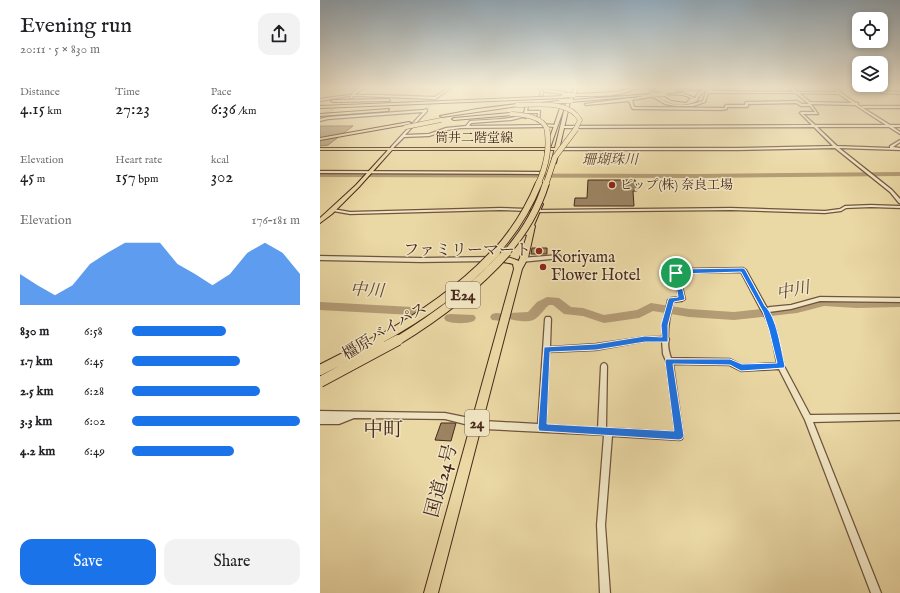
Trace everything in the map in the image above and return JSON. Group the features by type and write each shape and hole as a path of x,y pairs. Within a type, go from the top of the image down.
{"highway":[{"path":"320,139 355,134 456,115"},
{"path":"441,118 501,115"},
{"path":"516,115 533,117 546,125 548,131 550,158"},
{"name":"橿原バイパス","path":"320,373 372,346 416,320 467,284 494,259 511,239 528,210 558,115"},
{"name":"橿原バイパス","path":"320,386 394,346 448,311 490,276 516,262 538,211 550,176 565,115"},
{"path":"550,158 580,122 578,115"},
{"path":"320,139 408,124"},
{"name":"E24","path":"320,370 381,339 418,316 460,286 489,261 514,231 530,206 550,158"},
{"name":"E24","path":"320,382 394,343 427,322 485,276 512,246 531,220 543,197 550,158"},
{"name":"24","path":"516,262 533,221"},
{"path":"494,259 516,262"},
{"name":"国道24号","path":"431,593 477,422 516,262"}],"main road":[{"path":"320,221 366,179 392,148"},
{"name":"筒井二階堂線","path":"320,149 556,149"}],"street":[{"path":"320,120 369,115"},
{"path":"392,148 422,115"},
{"path":"538,121 539,115"},
{"path":"803,115 836,147 891,191 900,202"},
{"path":"873,115 900,133"},
{"path":"467,127 470,122 511,119 522,116 538,121 542,126"},
{"path":"402,136 428,136 446,129 467,127 555,126"},
{"path":"562,127 900,126"},
{"path":"892,148 891,147 900,141"},
{"path":"556,149 738,149 836,147 900,149"},
{"path":"320,172 540,175"},
{"path":"538,211 723,209 825,212 841,210 845,207 900,207"},
{"path":"333,210 350,213 500,209 528,210"},
{"path":"516,262 559,257"},
{"path":"320,258 421,260 494,259"},
{"path":"320,414 445,416 477,422 484,425 679,436 669,361 667,356 665,325 671,300 682,299 676,273 679,271 743,270 766,311 773,330 781,366 808,418 875,591"},
{"path":"766,311 770,309 791,307 820,299 900,300"},
{"path":"542,428 548,319"},
{"path":"547,350 596,347 645,339 666,340"},
{"path":"669,361 730,362 741,368 781,366"},
{"path":"604,366 605,432 601,525 605,593"},
{"path":"320,420 339,420 358,414"},
{"path":"808,418 900,417"}],"shaded area":[{"path":"320,126 353,126 328,145 320,146"}],"building":[{"path":"588,180 635,180 637,191 633,191 634,206 574,206 575,198 587,198"},
{"name":"ファミリーマート","path":"532,248 547,248 547,254 531,254"},
{"path":"441,423 456,423 451,441 435,440"}],"waterway":[{"name":"珊瑚珠川","path":"320,175 696,176 900,174"},
{"name":"中川","path":"514,316 531,316 547,301 555,301 568,311 583,312 604,319 639,314 651,307 689,313 734,316 797,309 824,302 857,304 900,303"},
{"name":"中川","path":"320,306 412,311"},
{"name":"中川","path":"496,317 502,317"},
{"name":"中川","path":"450,318 470,318"}],"tunnel":[{"path":"320,117 324,115"}],"place":[{"name":"ピップ(株) 奈良工場","path":"612,185"},
{"name":"ファミリーマート","path":"539,251"},
{"name":"Koriyama Flower Hotel","path":"543,267"}],"district":[{"name":"中町","path":"383,430"}],"route":[{"path":"743,270 766,311 773,330 781,366 741,368 730,362 696,360 669,361 679,436 542,428 547,350 596,347 645,339 666,340 665,325 671,300 682,299 676,273 679,271 743,270"}]}
